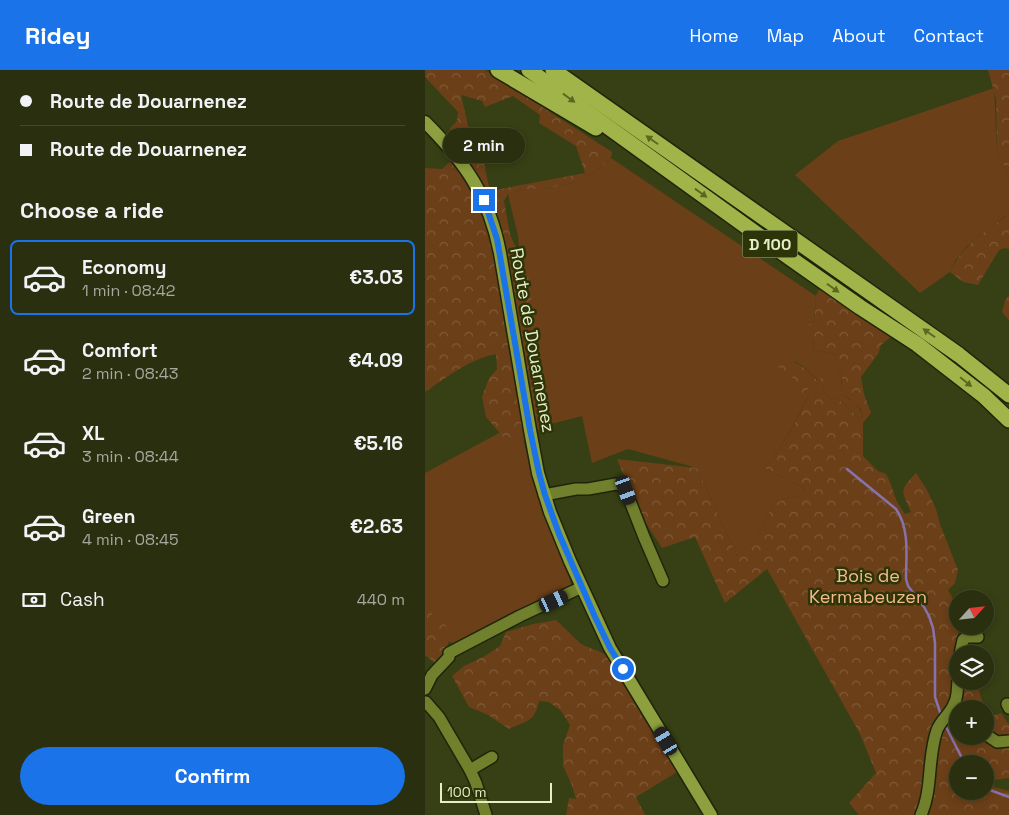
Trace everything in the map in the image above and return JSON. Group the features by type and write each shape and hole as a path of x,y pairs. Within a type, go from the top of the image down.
{"highway":[{"path":"498,70 610,137 659,163"},
{"name":"D 100","path":"529,70 798,264 917,344 984,396 1009,420"},
{"name":"D 100","path":"553,70 939,340 1009,395"}],"main road":[{"name":"Route de Douarnenez","path":"425,122 452,151 468,172 489,212 500,253 539,473 559,534 610,648 711,815"}],"street":[{"path":"545,495 609,484 623,486 663,581"},
{"path":"486,815 470,770 425,697 431,675 449,655 520,616 582,587"},
{"path":"962,645 963,640 967,637 978,637"},
{"path":"921,815 931,777 934,742 938,728 948,717 956,701 957,690"},
{"path":"994,740 997,742 1009,741"},
{"path":"470,770 492,758"}],"green space":[{"path":"425,70 485,70 612,152 611,158 599,169 578,182 544,189 523,189 508,194 504,201 510,234 530,282 535,331 550,418 527,442 513,436 505,439 486,417 482,397 489,378 497,369 496,354 468,364 425,392 425,168 442,169 452,160 456,161 466,149 480,146 490,191 585,173 576,146 539,123 540,115 513,96 485,107 482,101 461,95 470,134 451,139 450,128 457,121 458,112 425,77"},
{"path":"988,70 1009,70 1009,178 997,150 996,99"},
{"path":"994,88 997,150 1009,178 1009,214 967,246 955,261 950,272 920,293 795,175 838,141"},
{"path":"611,158 816,296 814,322 809,324 813,336 814,350 837,355 837,367 842,375 843,395 855,403 863,415 860,419 839,400 830,398 822,390 825,382 820,378 818,380 804,367 794,361 793,375 796,386 804,393 810,387 811,390 785,440 764,468 806,489 798,496 786,498 774,504 755,539 737,556 697,468 628,449 592,463 582,416 536,428 518,236 508,194 523,189 544,189 578,182 599,169"},
{"path":"1009,214 1009,249 999,250 978,285 963,282 950,272 961,254 970,244"},
{"name":"Bois de Kermabeuzen","path":"819,289 893,335 881,345 878,354 861,377 864,394 871,413 863,423 863,456 878,471 886,474 897,502 905,514 911,512 904,495 904,487 916,473 936,509 958,570 955,583 948,590 949,635 958,635 957,641 973,645 949,645 949,690 979,690 981,700 949,700 949,745 994,745 994,716 1001,713 1009,725 1009,778 994,780 994,755 949,755 949,800 994,800 994,787 1009,791 1009,815 859,815 849,803 876,773 860,734 767,569 725,603 695,537 662,548 640,514 617,459 697,468 737,556 755,539 774,504 786,498 798,496 806,489 764,468 785,441 811,390 809,388 800,396 793,397 791,390 795,386 793,378 782,376 778,365 785,359 799,365 817,380 823,379 825,382 822,390 830,398 839,400 860,419 863,415 861,409 843,395 841,391 842,375 837,367 837,355 814,350 813,336 808,334 807,327 814,322 816,296"},
{"path":"1009,295 1009,320 1002,312"},
{"path":"519,422 534,483 552,534 567,564 571,585 454,644 425,631 425,473"},
{"path":"425,602 435,621 443,619 450,635 446,654 435,663 425,655"},
{"path":"556,620 581,644 607,655 624,679 677,772 636,797 645,815 566,815 569,798 576,799 563,766 563,745 570,725 561,711 549,702 539,701 535,713 529,720 509,729 488,715 469,707 452,676 464,666 500,646 506,632"}],"waterway":[{"path":"847,469 896,509 900,517 905,534 907,552 906,579 908,586 924,607 933,628 935,643 935,697 941,715"},
{"path":"945,725 960,755"},
{"path":"994,791 1009,797"}],"route":[{"path":"484,200 500,253 530,430 550,512 595,617 623,669"}]}
